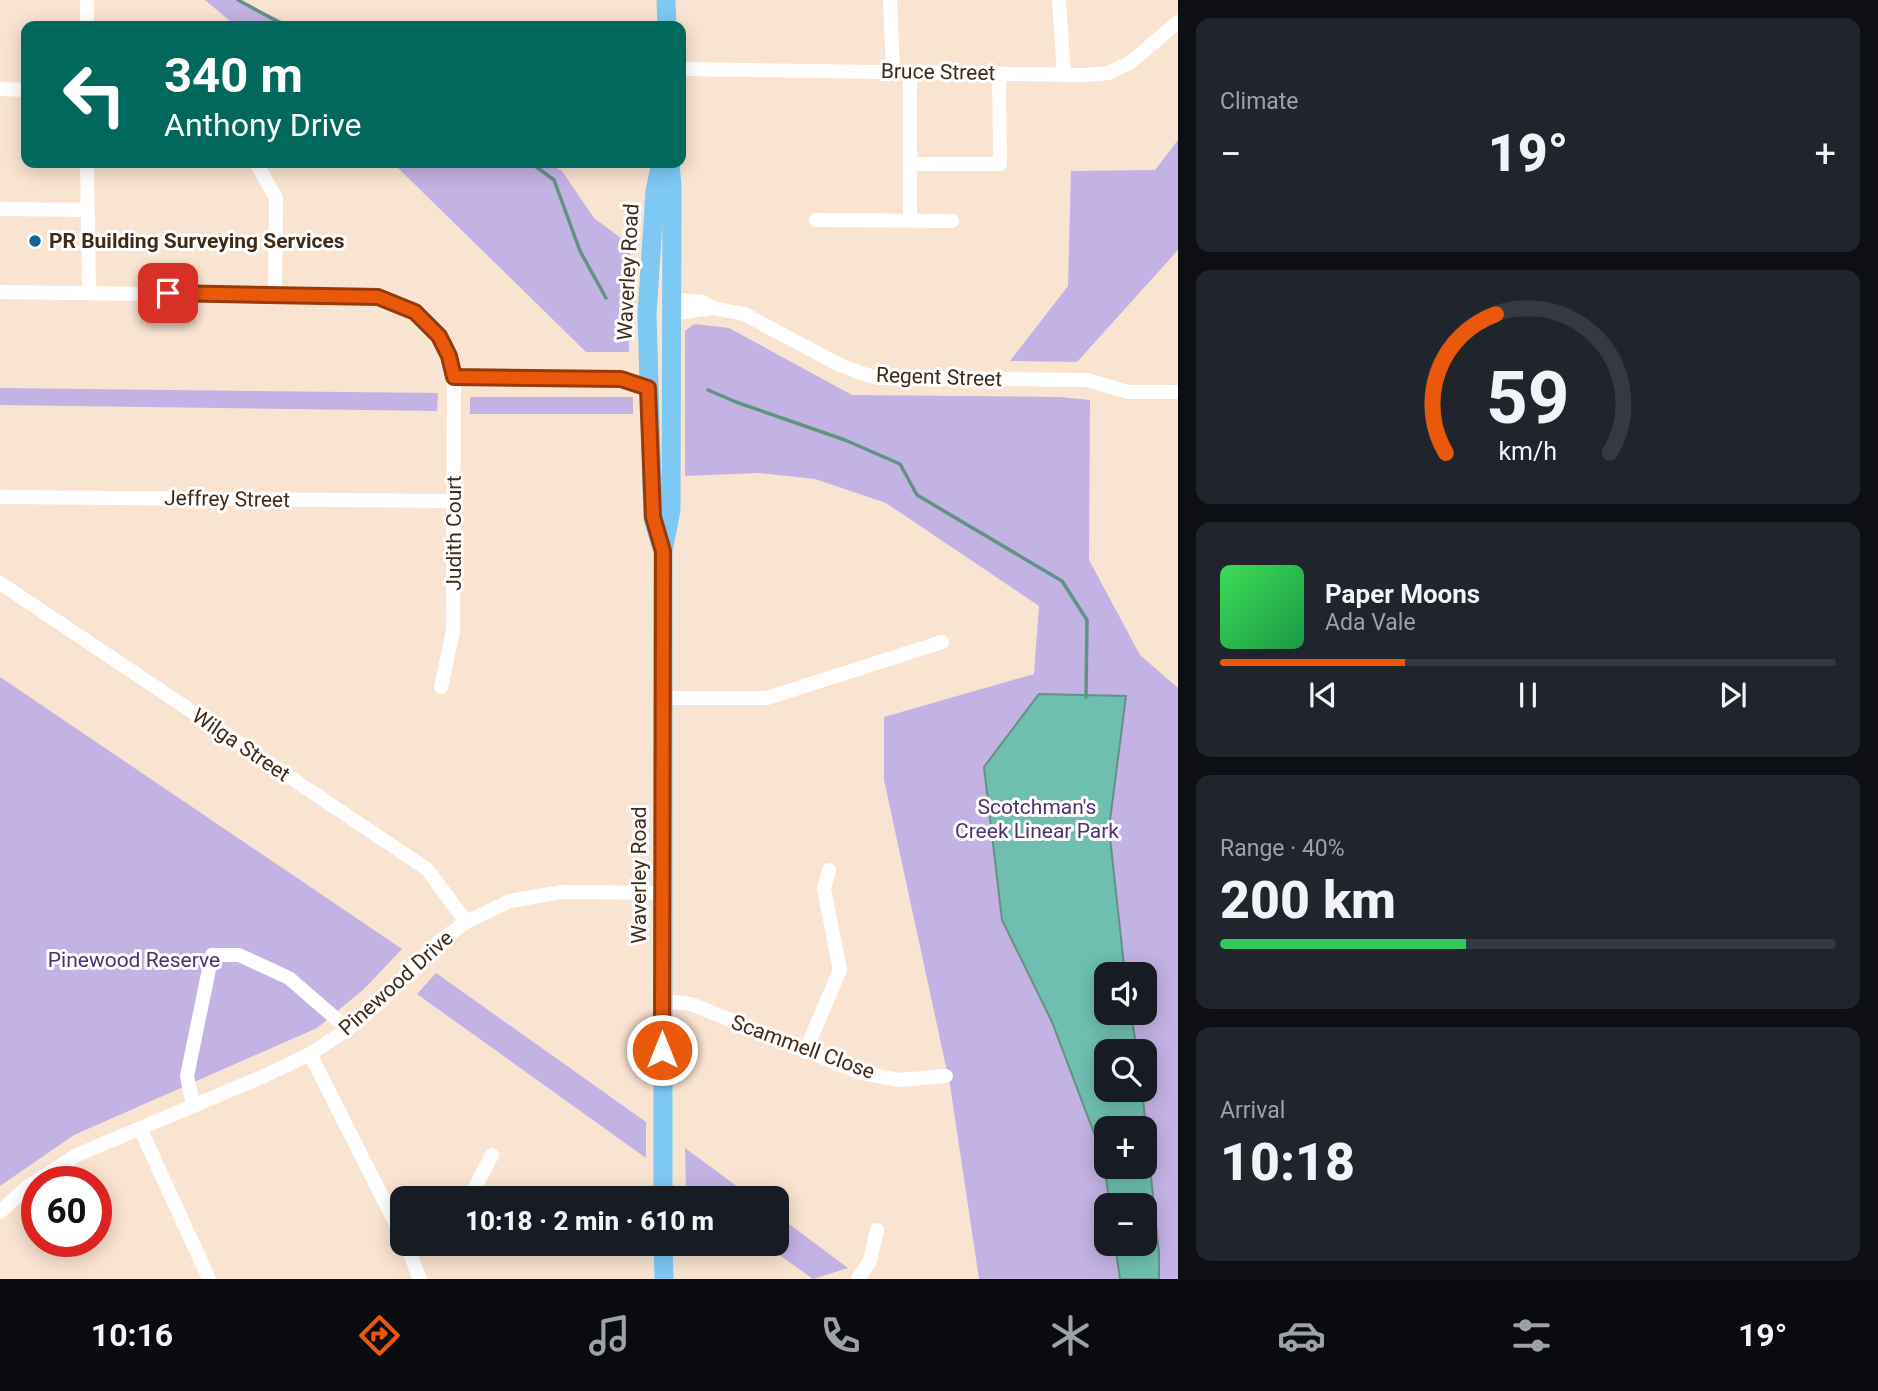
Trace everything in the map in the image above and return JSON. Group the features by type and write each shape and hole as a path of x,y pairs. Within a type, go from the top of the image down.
{"main road":[{"path":"667,0 667,21"},
{"name":"Waverley Road","path":"660,168 654,191 647,367 653,517 663,551"},
{"name":"Waverley Road","path":"663,1186 663,551 671,510 670,168"},
{"path":"648,309 671,306"},
{"path":"663,1256 664,1279"}],"street":[{"path":"87,0 87,21"},
{"path":"890,0 892,71"},
{"path":"1059,0 1064,74"},
{"name":"Bruce Street","path":"686,69 1108,73 1131,62 1178,22"},
{"path":"910,72 910,221"},
{"path":"911,164 1000,164 999,73"},
{"path":"0,89 21,90"},
{"path":"87,168 89,292"},
{"path":"259,168 276,198 275,295"},
{"path":"0,209 87,210"},
{"path":"816,220 952,221"},
{"name":"Judith Court","path":"0,292 378,297 415,312 439,336 449,356 454,377 453,631 441,687"},
{"name":"Regent Street","path":"671,306 702,302 713,308 744,314 836,363 879,378 1088,380 1128,391 1178,392"},
{"path":"621,379 647,367"},
{"path":"454,377 621,379 648,388"},
{"name":"Jeffrey Street","path":"0,497 454,501"},
{"name":"Wilga Street","path":"0,583 427,869 466,922"},
{"path":"663,698 767,698 942,642"},
{"path":"805,1052 839,970 824,889 829,870"},
{"name":"Pinewood Drive","path":"0,1212 27,1186 77,1155 310,1054 348,1029 379,1003 440,941 466,922 510,901 561,892 662,894"},
{"path":"193,1105 187,1076 212,955 239,954 289,978 348,1029"},
{"name":"Scammell Close","path":"662,1001 691,1004 860,1073 900,1080 946,1076"},
{"path":"310,1054 390,1212"},
{"path":"140,1128 209,1279"},
{"path":"476,1186 492,1154"},
{"path":"858,1279 870,1261 877,1230"},
{"path":"410,1256 419,1279"}],"green space":[{"path":"205,0 238,0 282,21 230,21"},
{"path":"1178,140 1178,250 1077,362 1010,361 1068,286 1071,171 1155,170"},
{"path":"398,168 557,168 562,171 594,218 630,245 629,352 586,352"},
{"name":"Scotchman's Creek Linear Park","path":"694,324 729,328 852,395 1059,397 1090,400 1089,560 1140,655 1178,688 1178,1279 979,1279 950,1085 884,780 884,717 1034,674 1039,606 886,503 815,479 759,473 685,476 685,331"},
{"path":"0,388 438,393 437,411 0,405"},
{"path":"470,397 633,397 633,414 470,414"},
{"name":"Pinewood Reserve","path":"0,677 402,949 364,989 317,1028 74,1135 29,1166 21,1166 21,1172 0,1186"},
{"path":"436,973 646,1122 646,1158 417,994"},
{"path":"685,1148 736,1186 686,1186"},
{"path":"789,1224 848,1268 813,1279 781,1256 789,1256"}],"water":[{"path":"1039,694 1126,696 1109,828 1124,962 1094,962 1094,1025 1133,1025 1135,1039 1094,1039 1094,1102 1143,1102 1145,1116 1094,1116 1094,1133 1052,1022 1002,920 984,767"},
{"path":"1106,1179 1151,1179 1153,1193 1108,1193"},
{"path":"1157,1234 1159,1279 1120,1279 1117,1256 1157,1256"}],"waterway":[{"path":"238,0 277,21"},
{"path":"538,168 554,180 580,251 606,298"},
{"path":"708,390 845,440 900,464 917,495 1062,581 1087,620 1086,697"}],"place":[{"name":"PR Building Surveying Services","path":"35,241"}],"route":[{"path":"168,293 378,297 415,312 439,336 449,356 454,377 621,379 648,388 653,517 663,551 662,1050"}]}
